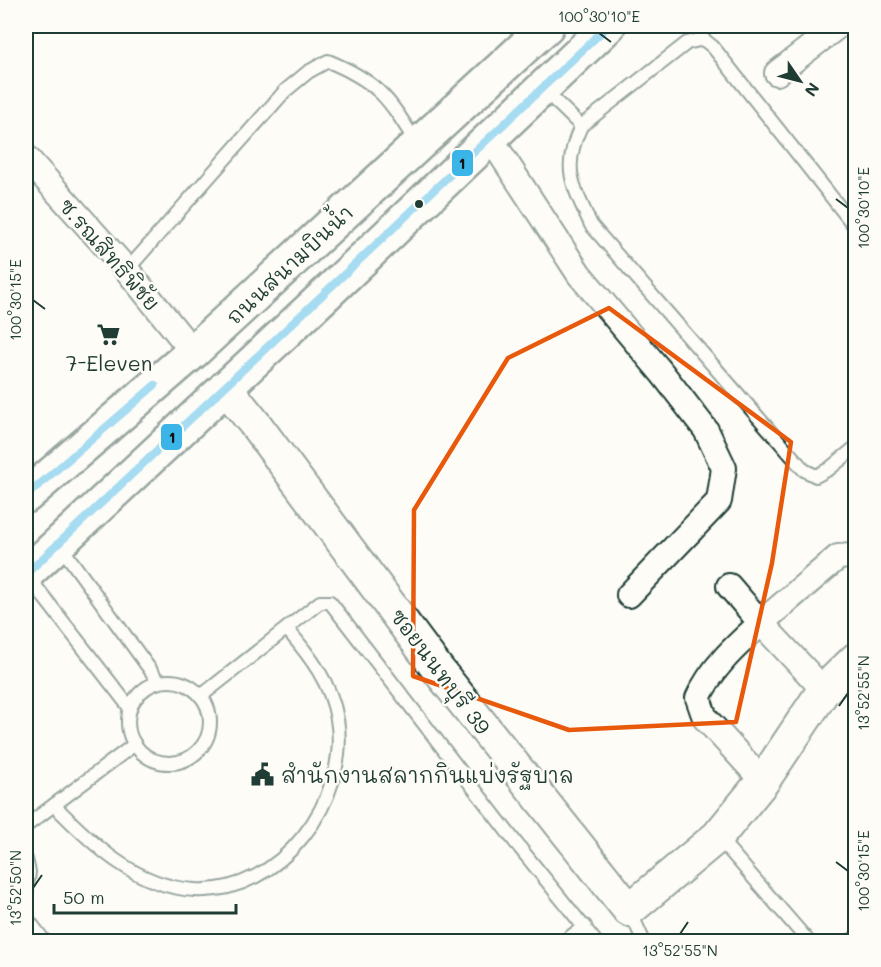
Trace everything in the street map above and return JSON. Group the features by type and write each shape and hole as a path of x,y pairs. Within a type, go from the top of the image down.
{"main road":[{"name":"ถนนสนามบินน้ำ","path":"26,496 193,352 547,26"},
{"path":"26,574 323,297 489,136 608,26"}],"street":[{"path":"777,73 838,26"},
{"path":"489,136 579,274 662,373 706,430 724,468 719,501 629,594"},
{"name":"ซ.รณสิทธิพิชัย","path":"26,157 127,270 193,352"},
{"name":"ซอยนนทบุรี 39","path":"225,387 439,671 629,910"},
{"path":"763,781 705,718 698,698 706,679 729,652 761,623 838,557 852,556 855,559"},
{"path":"729,586 824,690"},
{"path":"629,910 718,836 763,781 824,690 855,659"}],"lane":[{"path":"855,228 713,47 703,39 687,42 581,126 571,147 570,177 591,225 804,470 816,476 829,469 855,447"},
{"path":"127,270 285,91 308,72 328,61 354,71 388,98 418,145"},
{"path":"541,87 581,126"},
{"path":"59,543 159,682"},
{"path":"26,574 130,708"},
{"path":"201,696 320,602 330,602 516,843 596,942"},
{"path":"54,805 92,844 139,875 165,884 195,890 217,888 248,881 271,866 299,842 318,814 331,786 337,758 338,720 330,693 315,662 287,629"},
{"path":"159,682 181,682 192,688 201,696 210,720 208,734 193,755 181,761 161,762 143,754 129,733 130,708 136,697 159,682"},
{"path":"26,826 135,744"},
{"path":"718,836 808,942"},
{"path":"26,859 29,872 26,896"},
{"path":"629,910 644,942"},
{"path":"26,917 45,942"},
{"path":"563,942 585,926"},
{"path":"850,942 855,937"}],"highlighted area":[{"path":"609,308 791,442 772,563 736,722 569,730 413,676 414,510 508,358"}],"transit line":[{"name":"1","path":"26,574 608,26"},
{"name":"1","path":"26,496 155,385"}],"place":[{"name":"7-Eleven","path":"109,334"},
{"name":"สำนักงานสลากกินแบ่งรัฐบาล","path":"263,774"}]}
